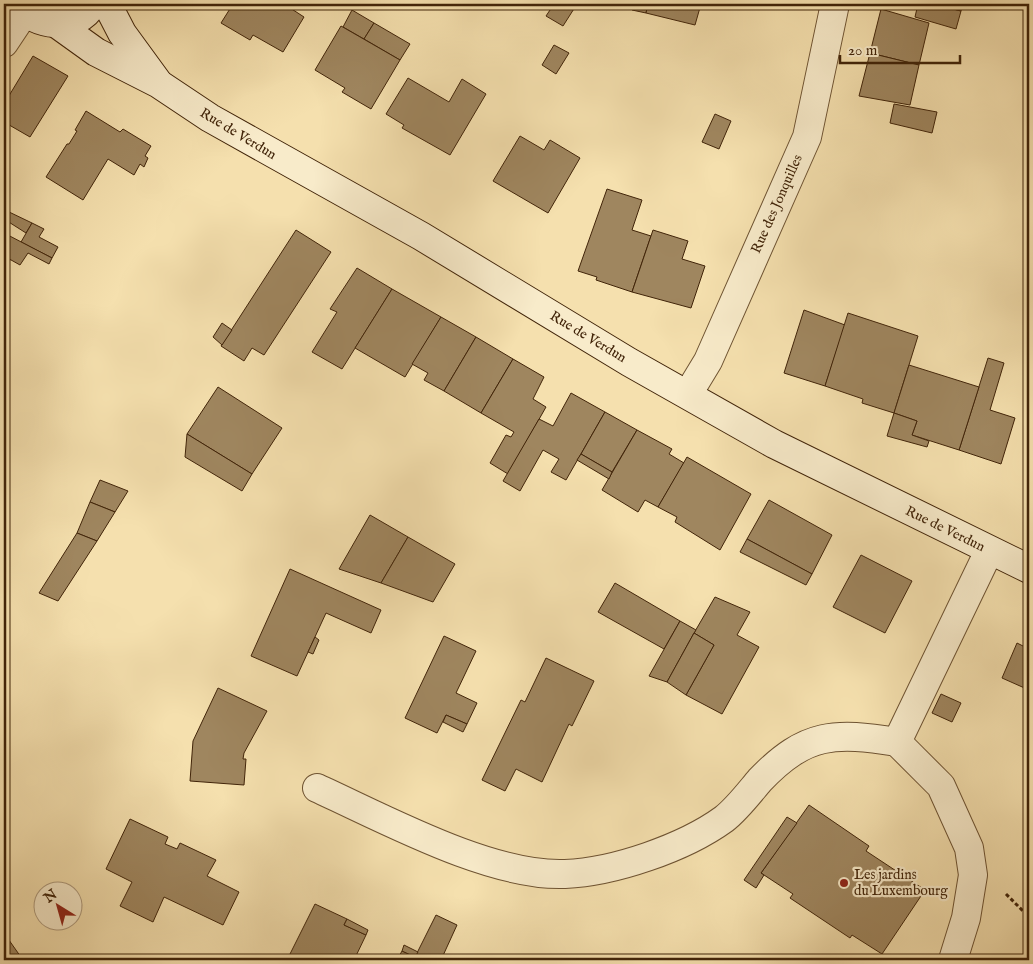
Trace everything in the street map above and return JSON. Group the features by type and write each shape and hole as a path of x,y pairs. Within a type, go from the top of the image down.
{"street":[{"path":"4,43 20,9 39,22 57,24 75,19 93,4"},
{"name":"Rue de Verdun","path":"107,4 122,33 159,84"},
{"name":"Rue des Jonquilles","path":"688,394 708,361 807,137 835,4"},
{"name":"Rue de Verdun","path":"57,24 96,52 159,84 210,118 421,236 628,362 774,444 1029,569"},
{"path":"897,742 990,551"},
{"path":"317,788 473,857 528,870 564,874 604,870 672,847 725,818 776,764 805,744 828,738 854,735 897,742 941,786 969,848 973,875 966,918 953,960"}],"building":[{"path":"233,4 284,4 304,17 283,52 253,35 250,40 221,23"},
{"path":"554,4 577,4 563,26 546,16"},
{"path":"633,4 648,4 646,13 632,10"},
{"path":"648,4 701,4 695,25 646,13"},
{"path":"918,4 934,4 961,11 956,29 915,17"},
{"path":"934,4 963,4 961,11"},
{"path":"881,9 929,23 919,65 870,53"},
{"path":"352,10 374,23 364,39 343,27"},
{"path":"374,23 410,44 400,60 364,39"},
{"path":"341,26 400,60 371,109 342,92 345,88 315,70"},
{"path":"554,45 569,53 556,74 542,65"},
{"path":"870,53 919,65 910,105 859,96"},
{"path":"33,56 68,76 30,137 4,122 4,104"},
{"path":"408,78 449,102 462,79 486,94 450,155 402,128 404,125 386,114"},
{"path":"894,104 937,112 932,133 890,123"},
{"path":"86,111 120,132 123,129 151,146 145,156 148,158 144,167 140,164 134,175 108,159 83,200 46,177 77,131 75,130"},
{"path":"715,114 731,121 719,149 702,142"},
{"path":"520,136 544,150 550,140 580,158 548,213 493,181"},
{"path":"607,189 642,200 632,230 651,236 632,292 596,280 597,277 578,271"},
{"path":"7,211 32,223 26,233 4,219"},
{"path":"32,223 44,229 39,237 58,247 52,258 21,242"},
{"path":"296,230 331,252 264,355 252,348 244,361 221,346"},
{"path":"653,230 688,241 682,259 705,266 691,308 632,292"},
{"path":"4,233 52,258 49,264 28,253 20,265 4,256"},
{"path":"4,256 10,260 4,270"},
{"path":"357,268 392,289 342,369 312,352 337,312 330,309"},
{"path":"392,289 441,317 405,377 355,348"},
{"path":"804,310 845,325 825,386 784,373"},
{"path":"848,313 918,336 894,413 862,403 863,399 825,386"},
{"path":"441,317 476,337 444,391 424,380 428,373 412,364"},
{"path":"222,323 232,330 222,345 213,337"},
{"path":"476,337 513,359 481,413 444,391"},
{"path":"988,358 1004,363 990,410 1015,418 1001,464 959,450"},
{"path":"513,359 544,377 533,399 546,407 508,474 490,463 506,435 511,437 514,432 481,413"},
{"path":"909,365 979,387 959,450 912,435 917,421 894,413"},
{"path":"218,387 282,428 252,474 187,434"},
{"path":"571,393 605,412 566,480 551,472 559,459 543,450 520,491 503,481 539,419 553,426"},
{"path":"605,412 637,430 612,472 581,454"},
{"path":"894,413 917,421 912,435 929,441 927,447 887,436"},
{"path":"637,430 672,449 669,454 684,463 658,507 645,500 638,512 602,490"},
{"path":"187,434 252,474 242,491 185,457"},
{"path":"581,454 612,472 609,479 577,460"},
{"path":"687,457 751,494 720,550 675,522 677,517 658,507"},
{"path":"100,480 128,491 115,512 90,502"},
{"path":"769,500 832,535 812,574 747,539"},
{"path":"90,502 115,512 97,541 77,533"},
{"path":"370,515 408,537 381,583 339,569"},
{"path":"77,533 97,541 58,601 39,593"},
{"path":"408,537 455,564 433,602 381,583"},
{"path":"747,539 812,574 806,585 740,552"},
{"path":"861,555 912,581 885,633 833,607"},
{"path":"290,569 381,610 371,633 326,613 297,676 251,656"},
{"path":"615,583 680,621 664,649 598,612"},
{"path":"715,597 750,612 737,635 759,647 722,714 686,695 714,645 694,633"},
{"path":"680,621 696,630 667,682 649,676"},
{"path":"694,633 714,645 686,695 667,682"},
{"path":"444,636 476,651 456,693 477,703 467,724 446,715 437,733 405,718"},
{"path":"315,637 319,640 313,654 308,652"},
{"path":"1017,643 1029,649 1029,690 1002,678"},
{"path":"546,658 594,681 572,726 569,724 542,782 516,769 505,791 482,780 521,700 525,702"},
{"path":"218,688 267,711 244,753 243,759 246,759 244,785 190,781 193,741"},
{"path":"941,694 961,703 952,722 932,713"},
{"path":"446,715 467,724 463,732 443,722"},
{"name":"Les jardins du Luxembourg","path":"809,805 869,846 866,851 925,890 882,954 852,935 850,938 790,898 793,894 761,873"},
{"path":"787,817 797,823 761,873 764,875 756,888 744,880"},
{"path":"130,819 168,837 165,844 177,849 180,843 216,860 207,876 239,892 223,925 164,897 153,922 120,906 132,882 106,869"},
{"path":"315,904 347,919 344,925 366,935 354,960 287,960"},
{"path":"436,915 457,925 441,960 397,960 402,951 415,957"},
{"path":"347,919 368,930 366,935 344,925"},
{"path":"4,933 23,960 4,960"},
{"path":"404,945 418,952 415,957 402,951"}],"place":[{"name":"Les jardins du Luxembourg","path":"844,883"}]}
